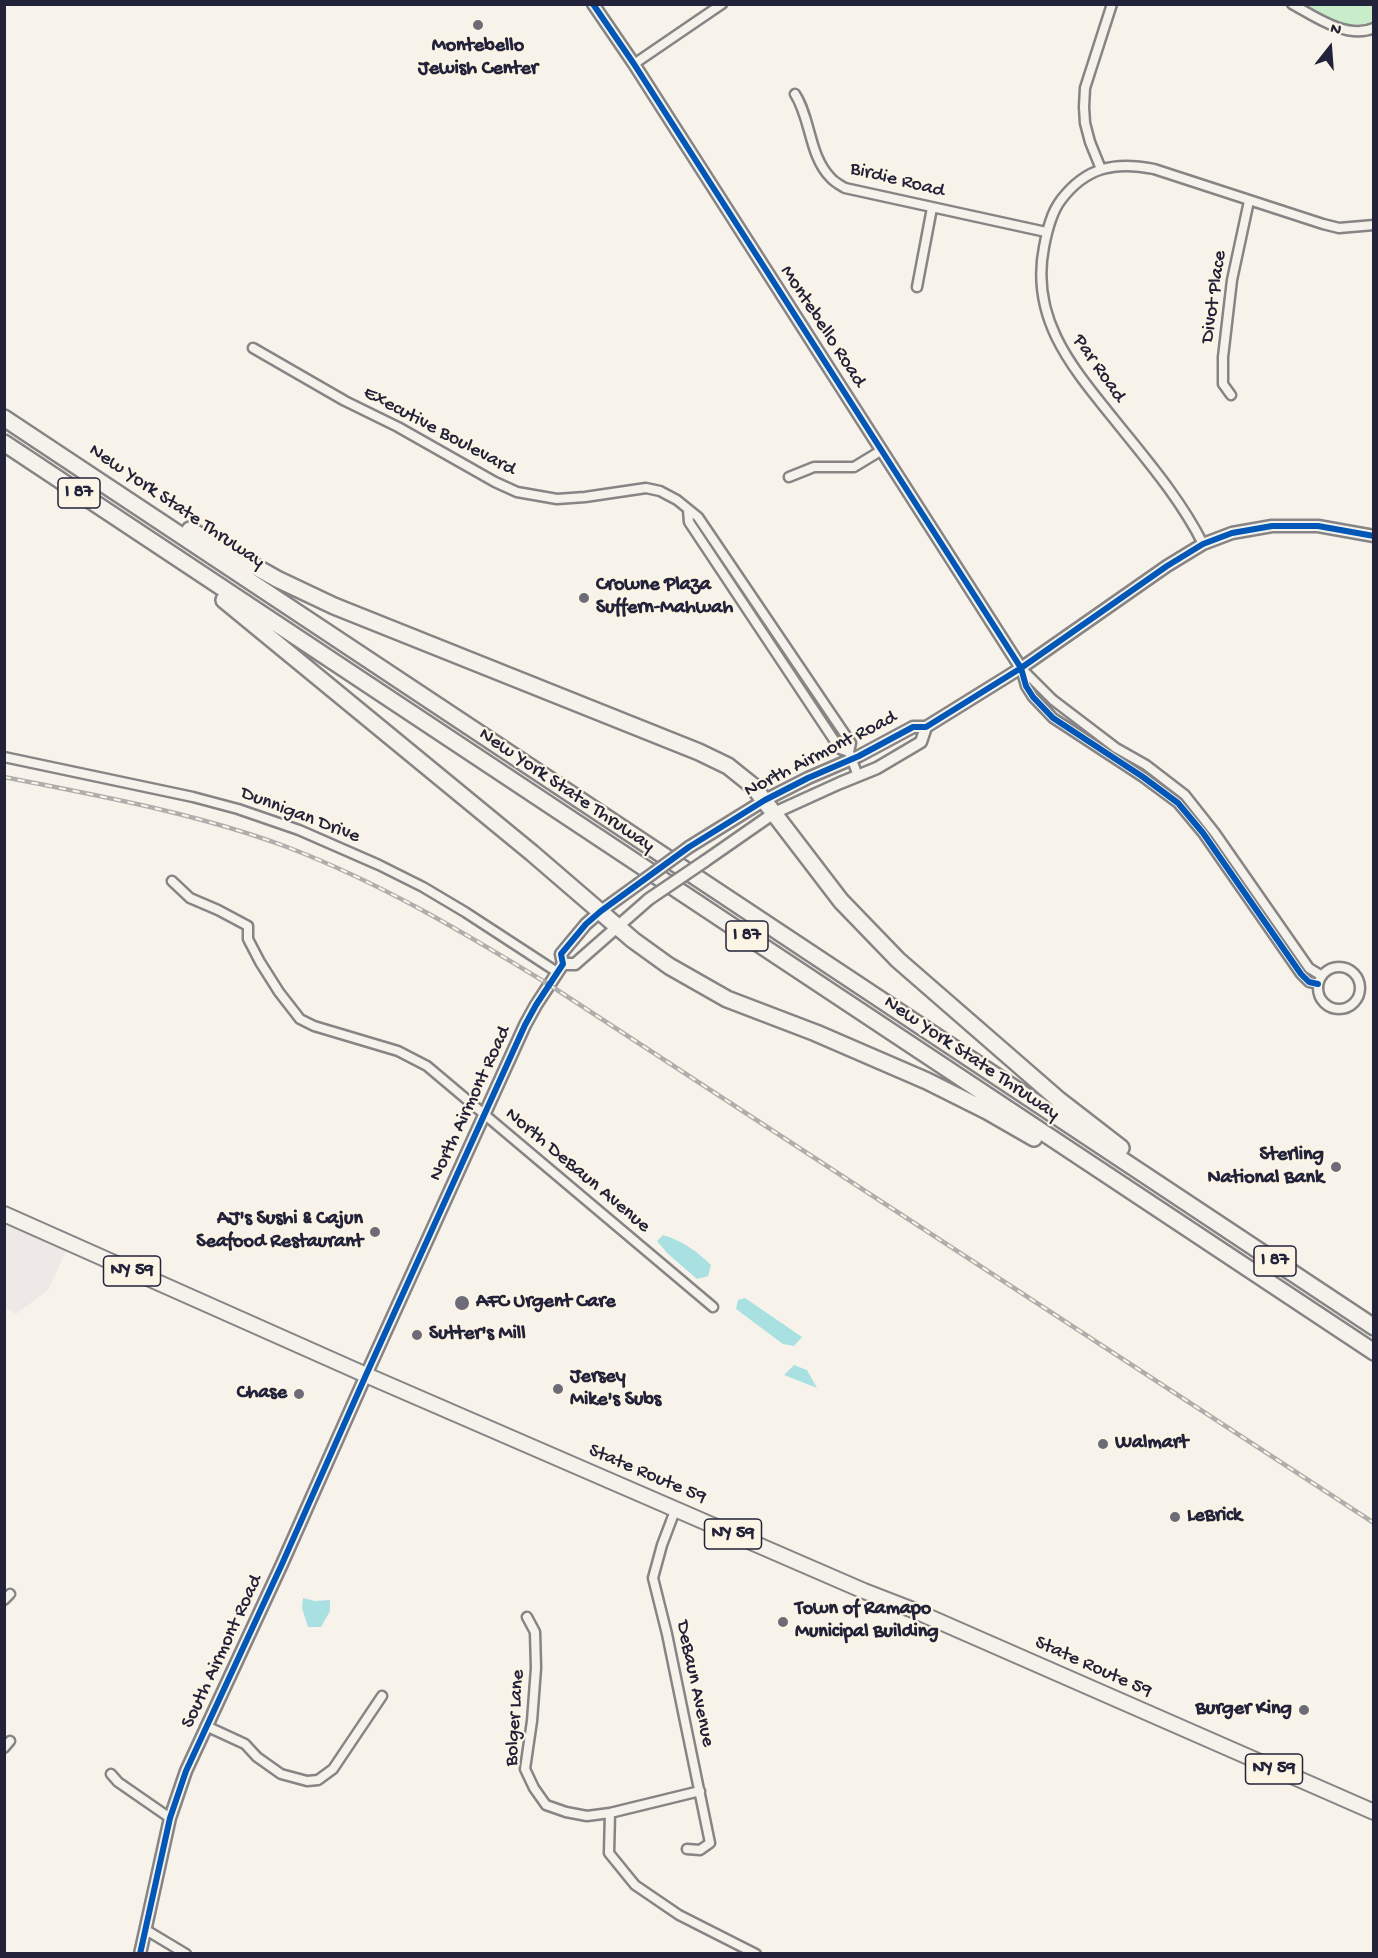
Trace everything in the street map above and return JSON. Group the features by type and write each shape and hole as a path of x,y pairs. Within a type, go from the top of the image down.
{"highway":[{"name":"New York State Thruway","path":"4,418 1374,1327"},
{"path":"30,435 277,579 363,618 714,759 740,775 765,800 841,901 898,960 1059,1100 1233,1234"},
{"name":"New York State Thruway","path":"4,443 1374,1352"},
{"path":"120,520 247,618 651,954 709,990 885,1062 959,1096 1014,1126 1222,1251"}],"main road":[{"name":"State Route 59","path":"4,1215 366,1375 1374,1812"}],"street":[{"name":"Montebello Road","path":"593,4 634,64 1021,668"},
{"path":"634,64 722,4"},
{"path":"1101,169 1085,123 1085,88 1112,4"},
{"path":"1292,4 1323,21 1347,30 1367,31 1374,28"},
{"name":"Birdie Road","path":"795,94 805,113 812,142 830,178 845,188 1046,232"},
{"name":"Par Road","path":"1203,544 1182,505 1073,368 1051,326 1041,293 1042,260 1046,232 1058,203 1082,179 1101,169 1118,165 1136,165 1339,228 1374,225"},
{"name":"Divot Place","path":"1231,395 1223,384 1223,357 1232,280 1249,201"},
{"path":"917,287 932,208"},
{"name":"Executive Boulevard","path":"253,348 345,401 398,427 517,492 557,499 646,488 660,491 677,500 698,517 840,727 850,743 851,755 858,776"},
{"path":"789,477 814,467 854,467 882,450"},
{"name":"North Airmont Road","path":"366,1375 525,1025 560,968 561,954 586,924 601,911 689,848 765,800 851,755 913,727 926,727 1021,668 1167,566 1203,544 1232,533 1272,526 1318,526 1374,536"},
{"path":"1021,668 1026,686 1033,697 1053,718 1143,777 1176,802 1203,833 1301,974 1309,982 1320,980 1333,968 1347,969 1355,975 1360,984 1358,997 1347,1008 1331,1008 1321,999 1320,980 1185,795 1146,765 1116,748 1053,700 1021,668"},
{"name":"North Airmont Road","path":"560,968 575,964 649,899 774,813 877,768 921,742 926,727"},
{"path":"1111,757 1116,748"},
{"name":"Dunnigan Drive","path":"4,757 193,797 238,809 299,830 382,866 423,887 560,968"},
{"path":"1176,802 1185,795"},
{"name":"North DeBaun Avenue","path":"172,880 190,898 248,926 248,939 260,962 300,1019 314,1026 398,1052 427,1066 713,1306"},
{"path":"1256,910 1265,905"},
{"name":"South Airmont Road","path":"140,1953 170,1818 186,1771 366,1375"},
{"name":"DeBaun Avenue","path":"676,1508 653,1578 667,1634 710,1843 700,1850 687,1848"},
{"name":"Bolger Lane","path":"527,1617 535,1632 537,1668 525,1769 546,1805 587,1816 610,1813 700,1791"},
{"path":"206,1726 245,1744 280,1774 307,1781 318,1780 333,1769 382,1696"},
{"path":"111,1774 118,1782 170,1818"},
{"path":"610,1813 609,1852 635,1885 680,1915 756,1953"},
{"path":"146,1930 186,1953"}],"shaded area":[{"path":"4,1220 67,1249 48,1290 16,1314 5,1308"}],"green space":[{"path":"1292,5 1373,5 1373,28 1347,30"}],"water":[{"path":"663,1235 683,1243 706,1260 711,1265 708,1276 697,1279 667,1253 657,1241"},
{"path":"745,1298 802,1337 794,1346 783,1344 736,1309 738,1300"},
{"path":"794,1365 807,1370 817,1388 784,1375"},
{"path":"303,1598 315,1601 330,1600 330,1611 321,1627 308,1627 302,1608"}],"railway":[{"path":"4,777 147,806 253,835 322,861 421,909 548,984 1374,1523"}],"cycle path":[{"path":"593,4 634,64 1021,668 1026,686 1033,697 1053,718 1143,777 1178,803 1203,833 1301,974 1309,982 1318,984"},
{"path":"140,1954 170,1818 186,1771 525,1025 563,964 561,954 586,924 689,847 765,800 859,756 913,727 926,727 1021,668 1167,566 1203,544 1232,533 1272,526 1318,526 1374,536"}],"place":[{"name":"Montebello Jewish Center","path":"478,25"},
{"name":"Crowne Plaza Suffern-Mahwah","path":"584,598"},
{"name":"Sterling National Bank","path":"1336,1167"},
{"name":"AJ's Sushi & Cajun Seafood Restaurant","path":"375,1232"},
{"name":"AFC Urgent Care","path":"462,1303"},
{"name":"Sutter's Mill","path":"417,1335"},
{"name":"Jersey Mike's Subs","path":"558,1389"},
{"name":"Chase","path":"299,1394"},
{"name":"Walmart","path":"1103,1444"},
{"name":"LeBrick","path":"1175,1517"},
{"name":"Town of Ramapo Municipal Building","path":"783,1622"},
{"name":"Burger King","path":"1304,1710"}]}
